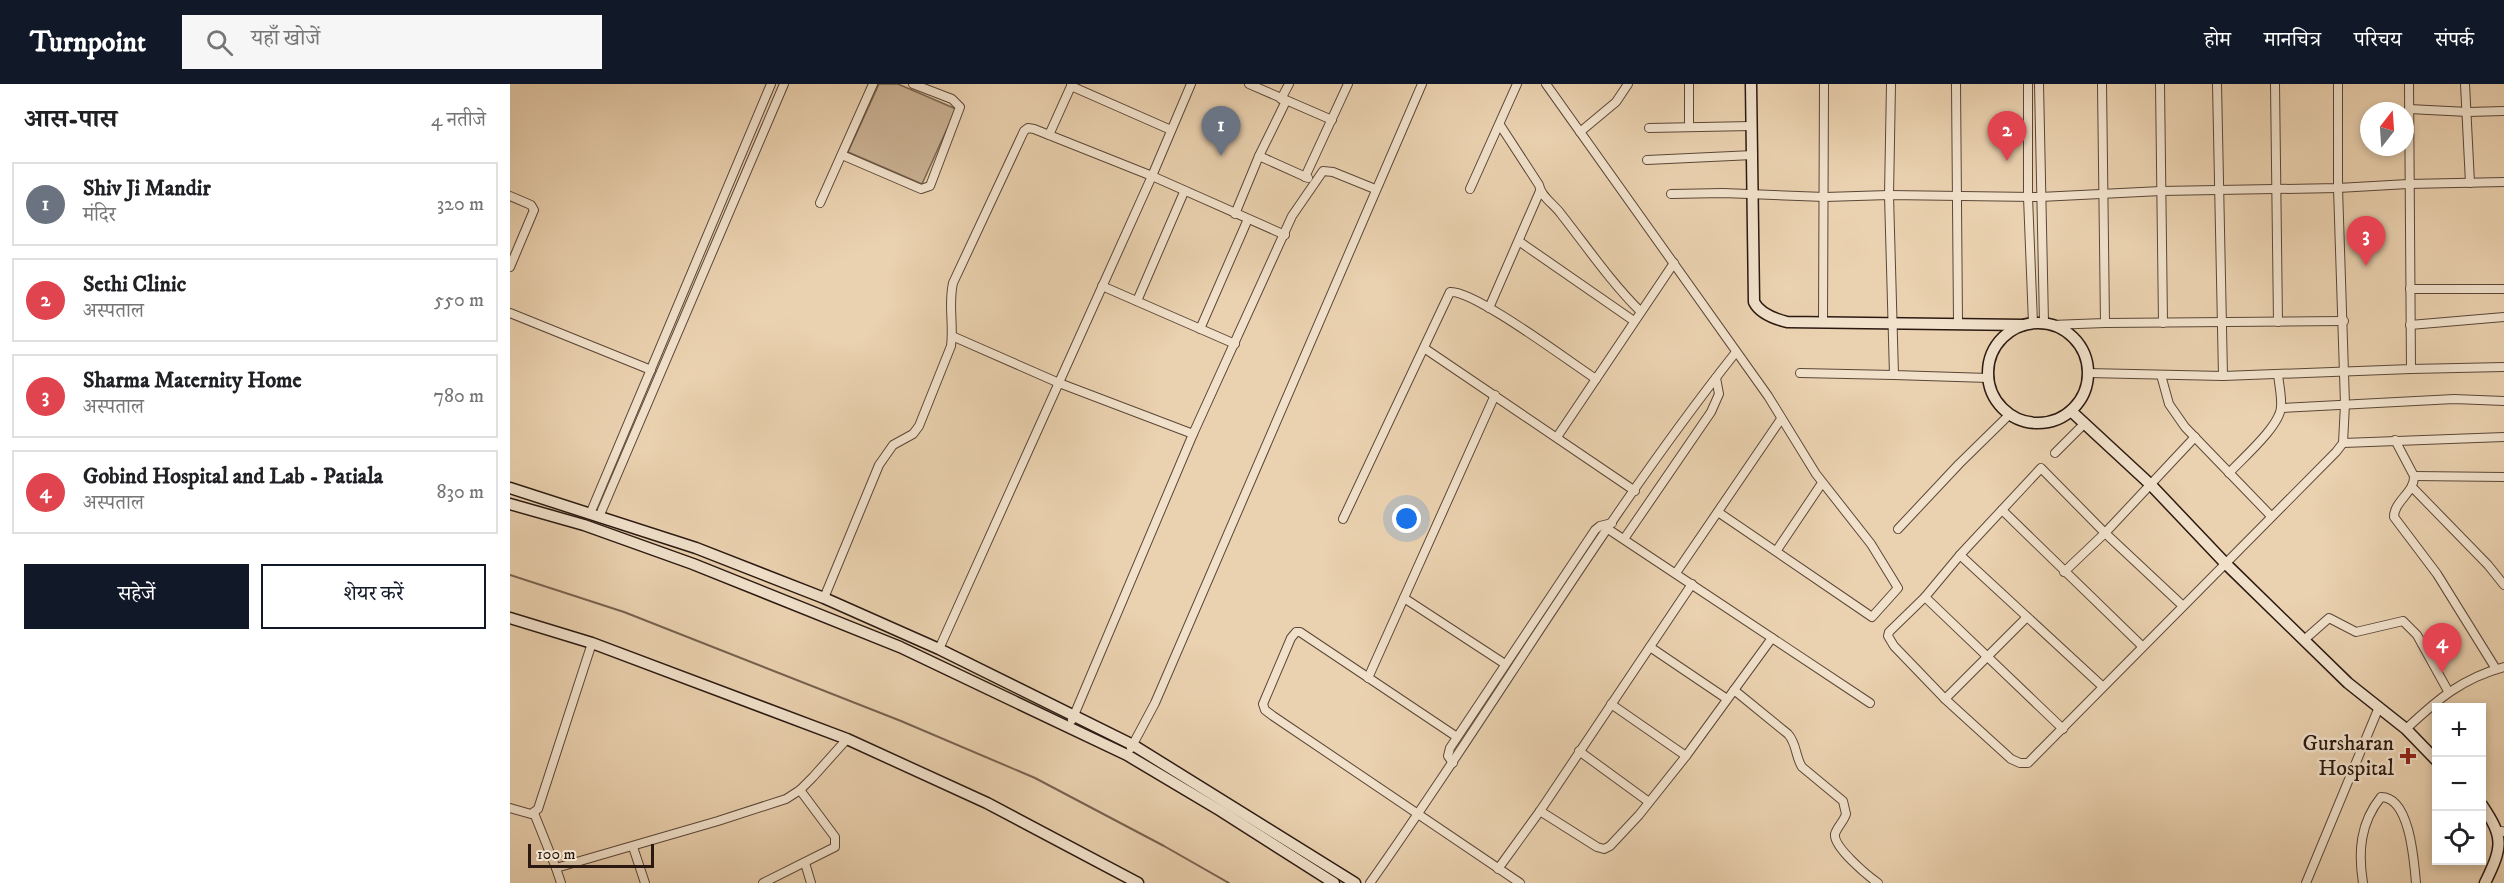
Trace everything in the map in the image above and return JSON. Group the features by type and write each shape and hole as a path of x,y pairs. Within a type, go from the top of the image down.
{"main road":[{"path":"1751,84 1754,302 1757,307 1766,314 1787,322 2038,324 2071,335 2081,346 2087,359 2086,387 2080,400 2071,411 2058,419 2042,423 2026,422 2009,415 1992,393 1988,378 1989,361 1996,345 2008,333 2038,324"},
{"path":"2071,411 2151,485 2224,563 2348,683 2406,729 2433,757"},
{"path":"510,488 696,548 824,598 939,649 1133,745 1355,883"},
{"path":"510,504 585,525 693,564 900,647 1127,755 1221,811 1334,883"},
{"path":"510,618 592,644 847,739 987,803 1138,883"},
{"path":"2485,811 2503,831 2502,846 2485,883"}],"street":[{"path":"594,516 651,370 771,84"},
{"path":"594,516 784,84"},
{"path":"820,203 873,84"},
{"path":"842,155 921,189 930,186 960,107 952,99 913,84"},
{"path":"1249,84 1332,120"},
{"path":"1235,214 1289,84"},
{"path":"1305,177 1348,84"},
{"path":"1127,755 1155,703 1422,84"},
{"path":"1470,189 1517,84"},
{"path":"1546,84 1736,352 1822,483 1871,544 1898,588 1872,617 1777,550 1718,512"},
{"path":"1580,132 1609,109 1625,88 1617,84"},
{"path":"1689,84 1689,127"},
{"path":"1823,321 1824,84"},
{"path":"1891,84 1889,195 1894,375"},
{"path":"1956,84 1958,322"},
{"path":"2028,84 2028,197 2038,324"},
{"path":"2038,324 2039,84"},
{"path":"2102,84 2105,323"},
{"path":"2160,84 2163,323"},
{"path":"2217,84 2223,376"},
{"path":"2275,84 2278,322"},
{"path":"2182,606 2041,468 1960,555 1925,597 1888,632 1888,636 1894,646 1945,699 2011,759 2020,763 2028,763 2343,443 2344,321 2337,188 2338,84"},
{"path":"2409,84 2409,102"},
{"path":"2465,84 2470,183"},
{"path":"1049,135 1072,85 1171,130"},
{"path":"939,649 1152,176 1187,85"},
{"path":"2414,109 2504,111"},
{"path":"1489,308 1520,242 1540,192 1539,185 1500,125"},
{"path":"1649,128 1752,126"},
{"path":"824,598 879,465 893,445 913,434 919,426 946,363 952,336 950,297 953,283 1020,137 1028,128 1152,176 1285,235"},
{"path":"1647,160 1753,155"},
{"path":"1259,156 1314,181"},
{"path":"2408,156 2411,369"},
{"path":"1067,727 1075,715 1193,434 1292,216 1323,171 1329,171 1375,189"},
{"path":"1671,194 2028,197 2161,191 2504,182"},
{"path":"1137,301 1184,192"},
{"path":"1540,192 1559,211 1618,289 1640,311"},
{"path":"510,196 534,208 512,254 510,267"},
{"path":"1200,329 1248,219"},
{"path":"1520,242 1634,321"},
{"path":"1557,437 1674,263"},
{"path":"1102,286 1235,344"},
{"path":"2410,289 2504,289"},
{"path":"1343,519 1450,292 1462,293 1489,308 1596,380"},
{"path":"510,313 651,370"},
{"path":"2410,325 2504,317"},
{"path":"2038,324 2344,321"},
{"path":"952,336 1059,383 1193,434"},
{"path":"1424,348 1635,491"},
{"path":"1370,883 1453,763 1610,526 1736,352"},
{"path":"2088,373 2223,376 2504,367"},
{"path":"1800,373 1988,378"},
{"path":"2229,472 2270,429 2281,408 2278,374"},
{"path":"2161,375 2169,404 2195,437 2271,516"},
{"path":"1624,539 1711,412 1719,394 1716,378"},
{"path":"1368,678 1495,395"},
{"path":"2281,408 2454,399 2504,400"},
{"path":"1898,529 2009,415"},
{"path":"1676,573 1781,419"},
{"path":"2055,453 2085,423"},
{"path":"2343,443 2504,436"},
{"path":"2064,572 2105,533 2195,437"},
{"path":"2395,440 2414,476 2412,487 2395,509 2394,517 2437,574 2500,668 2448,691 2406,729"},
{"path":"2414,476 2504,477"},
{"path":"1777,550 1822,483"},
{"path":"2412,487 2488,565 2504,585"},
{"path":"2002,510 2142,646"},
{"path":"1453,763 1448,756 1457,737 1594,530 1600,525 1610,526 1624,539 1870,703"},
{"path":"1960,555 2102,686"},
{"path":"1498,869 1540,811 1692,584"},
{"path":"1925,597 1986,658 2063,729"},
{"path":"1404,598 1505,664"},
{"path":"1945,699 2027,617"},
{"path":"2304,640 2329,618 2356,632 2403,621 2417,635 2448,691"},
{"path":"1457,737 1305,634 1296,632 1291,638 1263,701 1263,708 1520,883"},
{"path":"1540,811 1597,847 1604,849 1614,843 1686,756 1772,638"},
{"path":"534,813 538,808 592,644"},
{"path":"1650,647 1727,699"},
{"path":"1734,690 1788,734 1795,742 1802,767 1843,801 1846,814 1835,833 1835,839 1848,857 1878,883"},
{"path":"1611,704 1686,756"},
{"path":"2306,883 2379,707"},
{"path":"556,868 773,804 800,790 847,739"},
{"path":"1579,752 1649,802"},
{"path":"763,883 832,849 837,842 800,790"},
{"path":"2363,883 2359,859 2364,831 2376,802 2385,796 2394,801 2404,816 2413,856 2416,883"},
{"path":"510,808 534,813"},
{"path":"534,813 561,883"},
{"path":"633,847 645,883"},
{"path":"805,863 811,883"}],"shaded area":[{"path":"879,84 898,84 956,109 922,184 848,152"}],"waterway":[{"path":"510,575 624,612 901,721 1035,778 1229,883"}],"place":[{"name":"Shiv Ji Mandir","path":"1221,156"},
{"name":"Sethi Clinic","path":"2007,161"},
{"name":"Sharma Maternity Home","path":"2366,266"},
{"name":"Gobind Hospital and Lab - Patiala","path":"2442,673"},
{"name":"Gursharan Hospital","path":"2408,756"}]}
